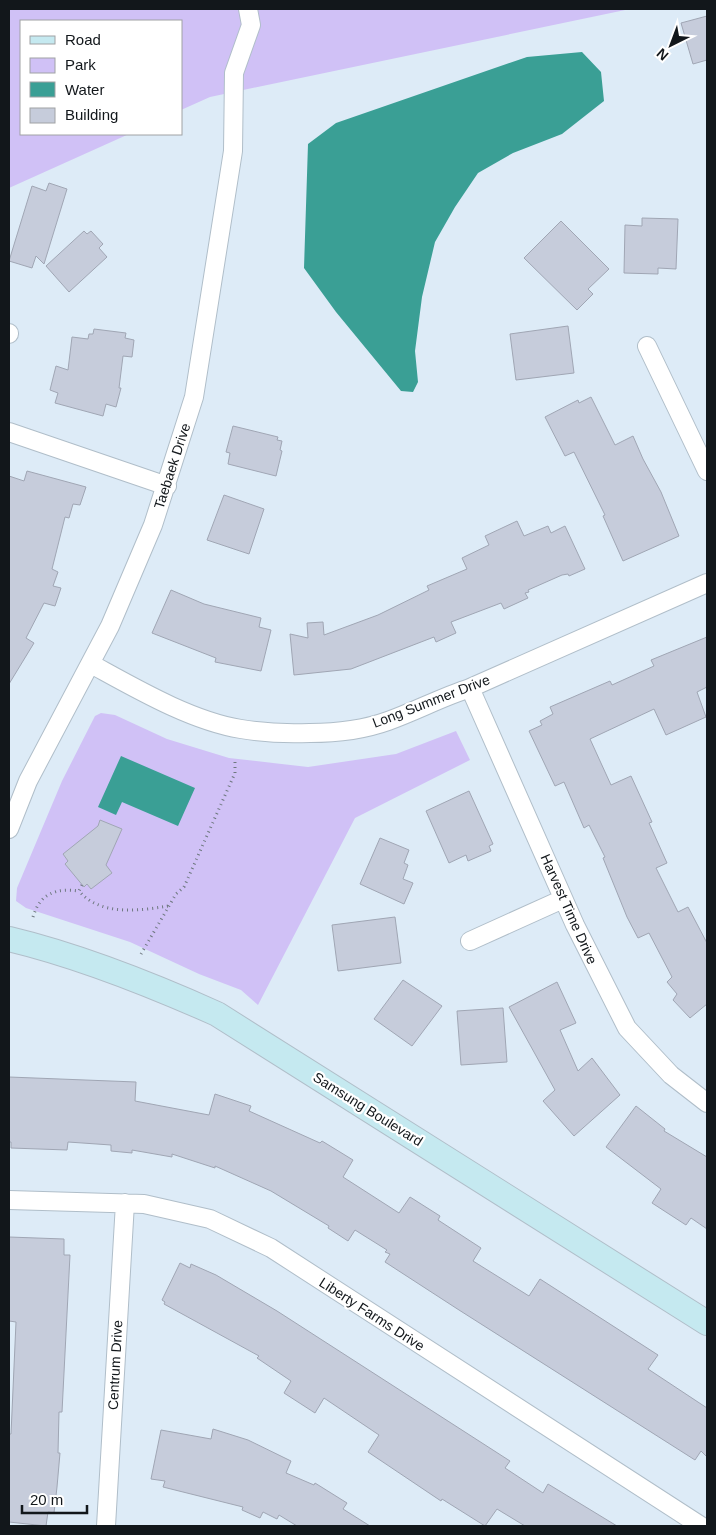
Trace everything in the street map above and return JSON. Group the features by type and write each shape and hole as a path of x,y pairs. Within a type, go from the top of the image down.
{"street":[{"name":"Taebaek Drive","path":"9,829 28,781 91,664 122,598 167,486 194,397 233,151 234,74 251,26 248,9"},
{"path":"647,346 707,471"},
{"path":"9,432 167,486"},
{"name":"Long Summer Drive","path":"91,664 155,698 199,716 240,729 289,734 340,733 388,721 441,698 470,688 707,583"},
{"name":"Harvest Time Drive","path":"470,688 563,899 604,986 627,1028 671,1075 707,1103"},
{"path":"470,941 563,899"},
{"name":"Samsung Boulevard","path":"9,939 66,956 168,992 217,1014 707,1323"},
{"name":"Liberty Farms Drive","path":"9,1200 144,1204 210,1219 271,1248 701,1526"},
{"name":"Centrum Drive","path":"106,1526 125,1203"}],"path":[{"path":"141,954 176,894 184,888 235,773 234,758"},
{"path":"79,891 82,885"},
{"path":"33,917 37,903 60,890 79,891 87,900 126,911 169,906"}],"green space":[{"path":"9,9 630,9 210,97 182,110 182,20 20,20 20,135 127,135 9,188"},
{"path":"101,713 115,715 167,739 229,758 308,767 396,754 456,731 470,760 355,818 258,1005 241,990 199,974 130,942 26,908 16,901 17,888 62,781 95,716"}],"water":[{"path":"582,52 601,72 604,101 562,134 513,153 478,173 455,207 435,242 422,297 415,351 418,382 413,392 401,391 336,312 304,268 308,144 336,123 527,57"},
{"path":"121,756 195,788 178,826 122,802 116,815 98,807"}],"building":[{"path":"707,16 707,60 693,64 681,23"},
{"path":"49,183 67,189 44,264 36,256 32,268 9,261 32,186 46,191"},
{"path":"642,218 678,219 676,269 658,268 658,274 624,273 625,225 642,226"},
{"path":"561,221 609,269 588,289 593,294 577,310 524,258"},
{"path":"84,231 87,234 91,231 103,244 99,248 107,257 69,292 46,266"},
{"path":"568,326 574,373 516,380 510,334"},
{"path":"94,329 126,333 125,338 134,340 132,357 123,356 119,388 121,388 116,407 106,404 103,416 55,403 58,393 50,390 56,366 68,370 72,337 88,339 89,334 93,334"},
{"path":"591,397 615,445 633,436 661,492 679,536 623,561 603,516 605,515 574,452 565,456 545,417 578,400 579,403"},
{"path":"233,426 278,437 277,440 282,441 280,450 282,451 276,476 228,464 230,453 226,452"},
{"path":"27,471 86,487 80,505 73,504 69,518 65,517 52,569 58,572 53,586 61,588 55,606 44,603 26,638 34,643 9,684 9,476 24,481"},
{"path":"224,495 264,509 249,554 207,540"},
{"path":"517,521 524,536 548,526 551,533 565,526 585,569 569,576 568,574 562,575 528,590 529,592 525,593 528,598 504,609 501,603 451,622 456,633 436,642 434,637 351,669 294,675 290,634 308,638 307,623 323,622 324,635 378,615 429,590 427,586 467,569 462,558 489,545 485,536"},
{"path":"171,590 204,604 261,618 259,627 271,630 261,671 215,662 216,658 152,633"},
{"path":"707,637 707,687 697,692 706,717 666,735 654,709 590,739 611,785 631,776 652,822 649,823 667,863 656,868 678,912 688,907 707,943 707,1004 690,1018 673,1000 677,994 667,982 672,977 649,933 638,938 627,917 603,858 605,857 589,825 584,828 564,782 555,786 529,731 542,725 540,721 553,714 550,707 610,681 612,685 654,666 651,660"},
{"path":"469,791 493,844 489,846 491,851 468,861 466,855 449,863 426,811"},
{"path":"100,820 122,829 106,865 112,873 91,889 87,884 84,887 65,864 68,861 63,854 98,826"},
{"path":"380,838 409,850 404,863 408,865 403,879 413,883 404,904 360,884"},
{"path":"395,917 401,963 338,971 332,925"},
{"path":"403,980 442,1006 412,1046 374,1019"},
{"path":"557,982 576,1023 560,1030 578,1071 592,1058 620,1095 574,1136 543,1101 555,1090 509,1007"},
{"path":"503,1008 507,1062 461,1065 457,1011"},
{"path":"9,1077 136,1082 135,1101 209,1115 215,1094 251,1106 249,1111 320,1143 322,1141 353,1160 343,1177 399,1213 410,1197 440,1216 438,1220 481,1248 473,1261 529,1296 540,1279 658,1355 648,1369 707,1408 707,1457 701,1451 695,1460 459,1310 385,1262 390,1254 385,1252 387,1250 355,1230 348,1241 328,1228 329,1226 271,1191 215,1166 215,1168 172,1154 172,1157 132,1150 132,1153 111,1151 111,1145 68,1142 67,1150 11,1148 11,1142 9,1142"},
{"path":"636,1106 665,1129 664,1131 707,1157 707,1229 691,1218 686,1225 652,1203 661,1189 606,1147"},
{"path":"9,1237 64,1239 64,1255 70,1255 62,1412 59,1412 58,1453 60,1453 57,1487 54,1513 48,1512 46,1526 9,1522 9,1434 11,1434 16,1322 9,1321"},
{"path":"180,1263 190,1268 191,1264 216,1275 277,1311 510,1461 505,1468 543,1493 548,1484 617,1526 525,1526 497,1509 485,1526 442,1499 441,1501 368,1452 379,1435 324,1398 315,1413 284,1393 291,1381 257,1358 259,1356 164,1304 165,1302 162,1300"},
{"path":"213,1429 248,1440 291,1461 286,1473 314,1485 315,1483 347,1503 343,1509 370,1526 297,1526 279,1515 277,1519 263,1512 260,1518 242,1510 243,1507 163,1487 165,1481 151,1479 161,1430 211,1439"}]}
